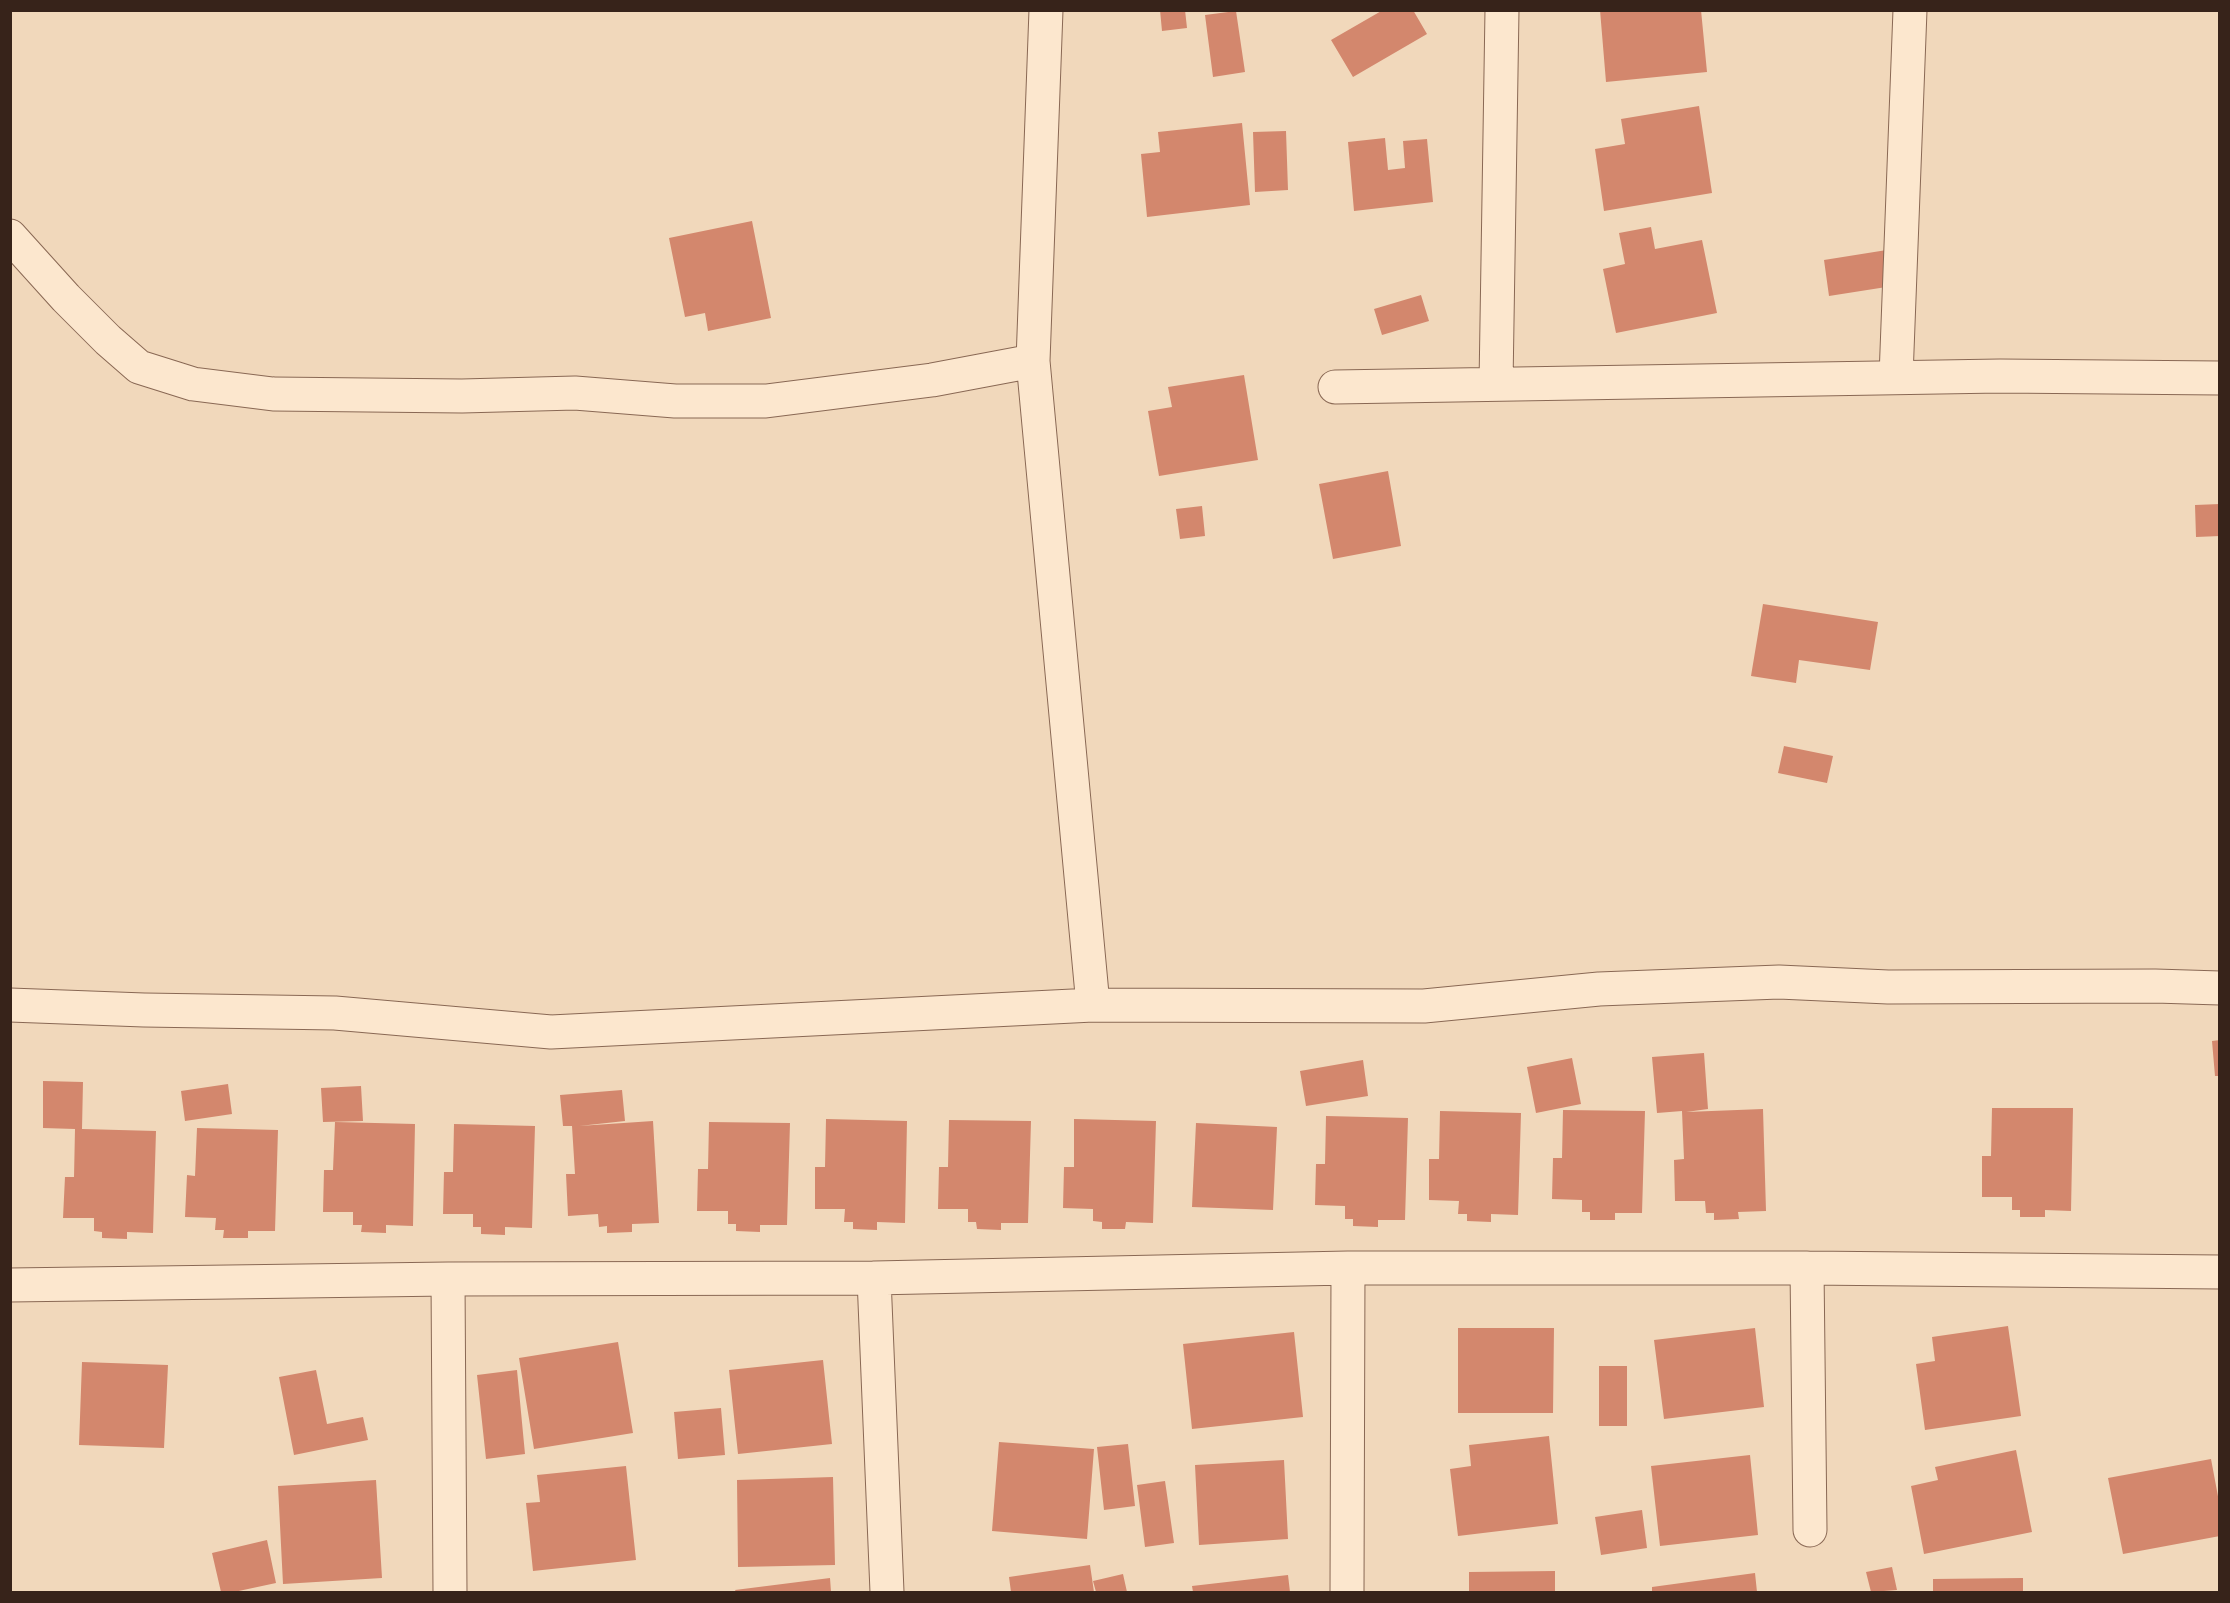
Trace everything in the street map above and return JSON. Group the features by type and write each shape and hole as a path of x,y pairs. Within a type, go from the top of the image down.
{"street":[{"path":"1047,10 1033,361 1093,1005"},
{"path":"1496,384 1502,10"},
{"path":"1896,377 1910,10"},
{"path":"10,236 66,298 139,367 194,384 273,394 462,396 575,393 675,401 766,401 932,380 1033,361"},
{"path":"1335,387 1896,377 2220,378"},
{"path":"10,1005 335,1013 551,1032 1093,1005 1424,1006 1599,989 1779,982 1888,987 2155,986 2220,988"},
{"path":"1347,1593 1348,1268"},
{"path":"10,1285 448,1279 874,1278 1348,1268 1807,1268 2220,1272"},
{"path":"1807,1268 1810,1530"},
{"path":"874,1278 887,1593"},
{"path":"448,1279 450,1593"}],"building":[{"path":"1160,10 1185,10 1187,28 1162,31"},
{"path":"1383,10 1413,10 1427,34 1353,77 1331,40"},
{"path":"1600,10 1701,10 1707,72 1606,82"},
{"path":"1236,11 1245,72 1213,77 1205,15"},
{"path":"1699,106 1712,193 1604,211 1595,149 1625,144 1621,119"},
{"path":"1242,123 1250,205 1147,217 1141,154 1160,152 1158,132"},
{"path":"1286,131 1288,190 1255,192 1253,132"},
{"path":"1385,138 1388,170 1405,168 1403,141 1427,139 1433,202 1354,211 1348,142"},
{"path":"752,221 771,318 708,331 705,313 685,317 669,238"},
{"path":"1651,227 1655,249 1702,240 1717,313 1616,333 1603,269 1625,264 1619,233"},
{"path":"1893,249 1899,285 1829,296 1824,260"},
{"path":"1421,295 1429,321 1382,335 1374,309"},
{"path":"1244,375 1258,460 1159,476 1148,411 1172,407 1168,387"},
{"path":"1388,471 1401,546 1333,559 1319,484"},
{"path":"2220,504 2220,536 2196,537 2195,505"},
{"path":"1202,506 1205,536 1180,539 1176,509"},
{"path":"1763,604 1878,622 1870,670 1799,660 1796,683 1751,676"},
{"path":"1784,746 1833,756 1827,783 1778,773"},
{"path":"2220,1040 2220,1076 2215,1076 2212,1041"},
{"path":"1704,1053 1708,1109 1686,1112 1763,1109 1766,1211 1738,1212 1739,1219 1714,1220 1714,1213 1706,1213 1705,1201 1675,1201 1674,1160 1684,1159 1682,1111 1657,1113 1652,1057"},
{"path":"1572,1058 1581,1104 1536,1113 1527,1067"},
{"path":"1363,1060 1368,1096 1306,1106 1300,1071"},
{"path":"43,1081 83,1082 82,1129 156,1131 153,1233 127,1232 127,1239 102,1238 102,1232 94,1231 94,1218 63,1218 65,1177 74,1177 75,1129 43,1128"},
{"path":"228,1084 232,1114 185,1121 181,1091"},
{"path":"361,1086 363,1121 323,1122 321,1088"},
{"path":"622,1090 625,1121 579,1126 653,1121 659,1223 632,1224 632,1232 607,1233 607,1226 599,1227 598,1214 568,1216 566,1174 575,1174 572,1126 563,1126 560,1095"},
{"path":"1992,1108 2073,1108 2071,1211 2045,1210 2045,1217 2020,1217 2020,1210 2012,1210 2012,1197 1982,1197 1982,1156 1991,1156"},
{"path":"1563,1110 1645,1111 1642,1213 1615,1213 1615,1220 1590,1220 1590,1212 1582,1212 1582,1200 1552,1199 1553,1158 1562,1158"},
{"path":"1440,1111 1521,1113 1518,1215 1491,1214 1491,1222 1467,1221 1467,1214 1458,1214 1459,1201 1429,1200 1429,1159 1439,1159"},
{"path":"1326,1116 1408,1118 1405,1220 1378,1220 1378,1227 1353,1226 1353,1219 1345,1219 1345,1206 1315,1205 1316,1164 1325,1164"},
{"path":"826,1119 907,1121 905,1223 877,1222 877,1230 853,1229 853,1222 844,1222 845,1209 815,1209 815,1167 825,1167"},
{"path":"1074,1119 1156,1121 1153,1223 1126,1222 1125,1229 1102,1229 1102,1222 1093,1221 1093,1209 1063,1208 1064,1167 1074,1167"},
{"path":"949,1120 1031,1121 1028,1223 1001,1223 1001,1230 977,1229 976,1222 968,1222 968,1209 938,1209 939,1167 948,1167"},
{"path":"335,1122 415,1124 413,1226 386,1225 386,1233 361,1232 362,1225 353,1225 353,1212 323,1212 324,1170 333,1170"},
{"path":"709,1122 790,1123 787,1225 760,1225 760,1232 736,1231 736,1224 728,1224 728,1211 697,1211 698,1169 708,1169"},
{"path":"1196,1123 1277,1127 1273,1210 1192,1207"},
{"path":"454,1124 535,1126 532,1228 505,1227 505,1235 481,1234 481,1227 473,1227 473,1214 443,1214 444,1172 453,1172"},
{"path":"197,1128 278,1130 275,1231 248,1231 248,1238 223,1238 224,1230 215,1230 216,1218 185,1217 187,1175 195,1176"},
{"path":"2008,1326 2021,1416 1925,1430 1916,1364 1935,1361 1932,1337"},
{"path":"1458,1328 1554,1328 1553,1413 1458,1413"},
{"path":"1755,1328 1764,1407 1664,1419 1654,1340"},
{"path":"1294,1332 1303,1417 1192,1429 1183,1344"},
{"path":"618,1342 633,1433 534,1449 519,1358"},
{"path":"823,1360 832,1444 738,1454 729,1370"},
{"path":"82,1362 168,1365 164,1448 79,1445"},
{"path":"1599,1366 1627,1366 1627,1426 1599,1426"},
{"path":"316,1370 327,1424 363,1417 368,1440 294,1455 279,1377"},
{"path":"517,1370 525,1454 486,1459 477,1375"},
{"path":"721,1408 725,1455 678,1459 674,1412"},
{"path":"1549,1436 1558,1524 1458,1536 1450,1469 1471,1466 1469,1445"},
{"path":"999,1442 1094,1449 1087,1539 992,1531"},
{"path":"1128,1444 1135,1506 1104,1510 1097,1447"},
{"path":"2016,1450 2032,1532 1924,1554 1911,1486 1938,1480 1935,1467"},
{"path":"1750,1455 1758,1535 1660,1546 1651,1466"},
{"path":"2211,1459 2220,1507 2220,1536 2123,1554 2108,1478"},
{"path":"1284,1460 1288,1539 1199,1545 1195,1465"},
{"path":"626,1466 636,1560 533,1571 526,1503 540,1502 537,1475"},
{"path":"833,1477 835,1565 738,1567 737,1480"},
{"path":"376,1480 382,1578 283,1584 278,1486"},
{"path":"1165,1481 1174,1543 1145,1547 1137,1485"},
{"path":"1642,1510 1647,1548 1601,1555 1595,1517"},
{"path":"267,1540 276,1583 234,1592 221,1592 212,1553"},
{"path":"1090,1565 1094,1592 1011,1592 1009,1577"},
{"path":"1892,1567 1897,1590 1871,1592 1866,1572"},
{"path":"1555,1571 1555,1592 1469,1592 1469,1572"},
{"path":"1755,1573 1757,1592 1652,1592 1652,1587"},
{"path":"1123,1574 1127,1592 1096,1592 1093,1581"},
{"path":"1288,1575 1290,1592 1193,1592 1192,1586"},
{"path":"830,1578 831,1592 736,1592 735,1590"},
{"path":"2023,1578 2023,1592 1933,1592 1933,1579"}]}
